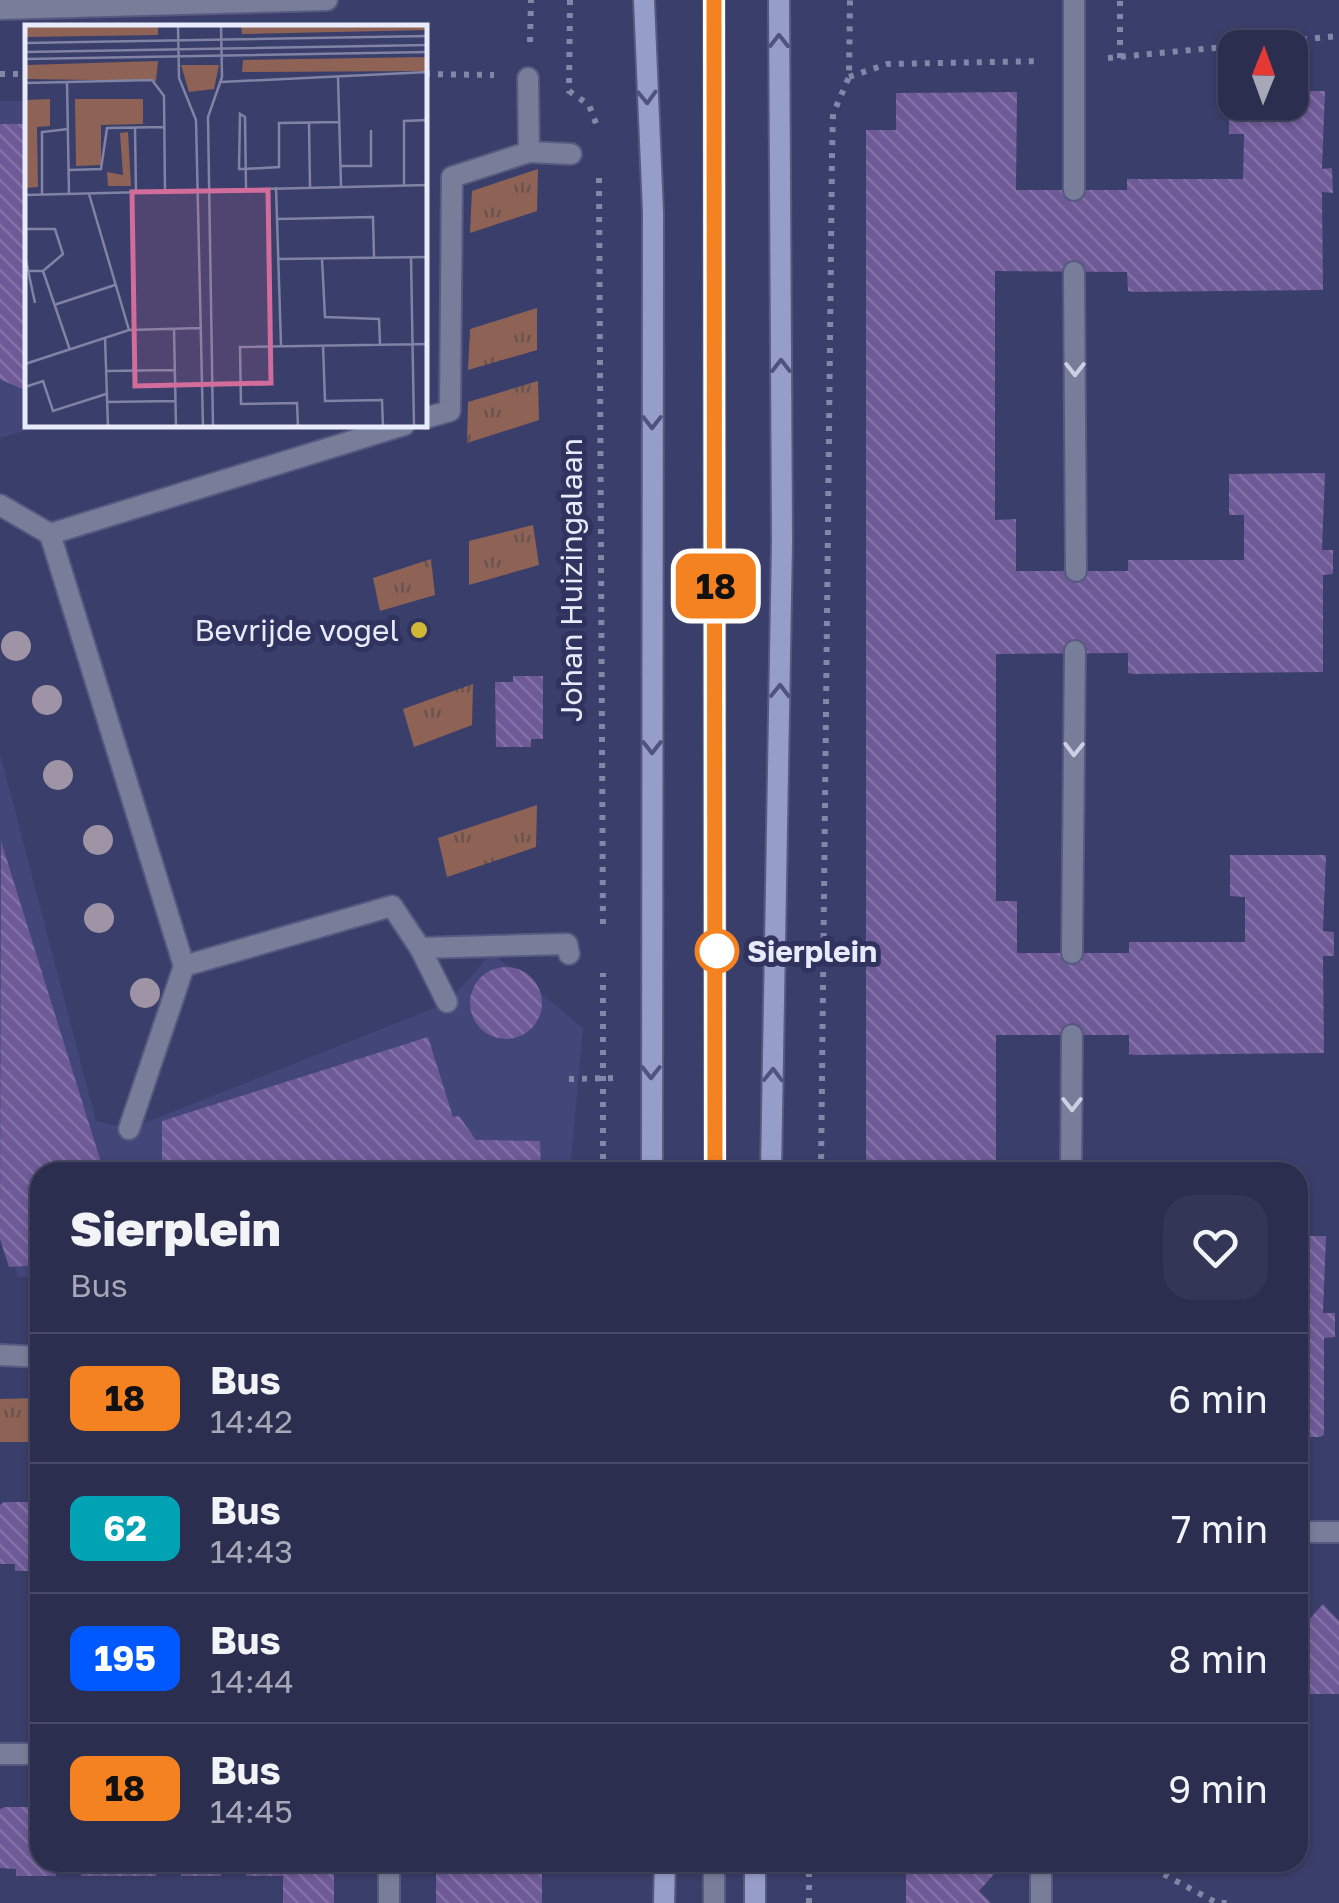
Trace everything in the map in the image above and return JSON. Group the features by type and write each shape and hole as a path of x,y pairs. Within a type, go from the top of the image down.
{"main road":[{"path":"644,0 653,212 652,1162"},
{"path":"771,1162 782,540 779,0"},
{"path":"664,1903 665,1872"},
{"path":"755,1872 755,1903"}],"street":[{"path":"0,9 327,0"},
{"path":"714,0 715,1162"},
{"path":"1074,0 1074,190"},
{"path":"528,78 529,152"},
{"path":"428,417 450,410 452,177 529,152 571,154"},
{"path":"1074,272 1076,571"},
{"path":"50,534 394,428"},
{"path":"0,505 50,534 184,966 129,1129"},
{"path":"1072,954 1075,652"},
{"path":"184,966 392,906 420,948 448,1002"},
{"path":"420,948 567,944 568,954"},
{"path":"1071,1162 1072,1036"},
{"path":"0,1356 30,1356"},
{"path":"1308,1532 1339,1532"},
{"path":"0,1754 30,1754"},
{"path":"389,1872 389,1903"},
{"path":"714,1872 714,1903"},
{"path":"1040,1903 1041,1872"}],"path":[{"path":"570,0 568,91 589,105 600,133"},
{"path":"822,1162 832,164 834,114 849,77 850,0"},
{"path":"1120,0 1120,58"},
{"name":"Johan Huizingalaan","path":"599,173 603,947"},
{"path":"603,966 603,1162"},
{"path":"809,1872 809,1903"},
{"path":"1160,1872 1217,1903 1227,1903"}],"shaded area":[{"path":"0,101 25,101 25,428 34,428 0,438"},
{"path":"0,753 96,1121 129,1129 447,1003 492,953 583,1028 571,1162 30,1162 30,1277 18,1277 0,1219"}],"green space":[{"path":"538,169 537,211 470,233 472,191"},
{"path":"537,308 537,350 468,370 470,329"},
{"path":"538,381 539,420 467,443 468,402"},
{"path":"533,525 539,565 469,585 469,541"},
{"path":"431,559 435,595 380,611 373,578"},
{"path":"473,684 472,725 414,747 403,709"},
{"path":"537,805 536,847 447,877 438,838"},
{"path":"30,1398 30,1442 0,1442 0,1399"}],"building":[{"path":"1308,91 1325,91 1322,169 1332,168 1333,193 1322,192 1323,290 1133,292 1128,291 1127,272 995,271 995,520 1016,519 1016,571 1128,571 1128,560 1244,560 1244,515 1229,515 1229,474 1325,473 1322,550 1333,550 1333,574 1323,575 1323,672 1133,674 1128,673 1128,653 996,654 996,901 1017,901 1017,953 1129,953 1129,942 1245,942 1245,897 1230,896 1230,855 1326,855 1323,931 1334,932 1334,956 1323,956 1324,1053 1134,1055 1129,1054 1129,1035 996,1035 996,1162 866,1162 866,130 896,130 896,93 1017,92 1016,190 1127,190 1127,179 1243,179 1244,134 1229,134 1229,120 1308,120"},
{"path":"0,124 25,124 25,388 0,379"},
{"path":"513,676 543,676 543,739 531,739 531,747 496,747 495,682 513,682"},
{"path":"1,841 101,1162 30,1162 30,1266 9,1267 0,1239"},
{"path":"506,967 532,977 542,1003 532,1029 506,1039 480,1029 470,1003 480,977"},
{"path":"428,1037 453,1117 459,1116 476,1140 540,1141 541,1162 162,1162 162,1121"},
{"path":"1308,1236 1326,1236 1323,1313 1335,1313 1335,1337 1324,1338 1324,1435 1308,1437"},
{"path":"30,1502 30,1571 15,1571 15,1564 0,1564 0,1505"},
{"path":"1323,1604 1339,1621 1339,1694 1308,1694 1308,1621"},
{"path":"30,1807 30,1872 56,1872 56,1876 16,1876 16,1869 0,1868 0,1809"},
{"path":"81,1872 156,1872 156,1876 81,1876"},
{"path":"181,1872 221,1872 221,1876 181,1876"},
{"path":"246,1872 334,1872 334,1903 283,1903 283,1876 246,1876"},
{"path":"436,1872 542,1872 542,1903 436,1903"},
{"path":"906,1872 995,1873 979,1891 991,1903 906,1903"}],"bus line":[{"name":"18","path":"714,0 715,1162"}],"place":[{"name":"Bevrijde vogel","path":"419,630"},
{"name":"Sierplein","path":"717,951"}]}
